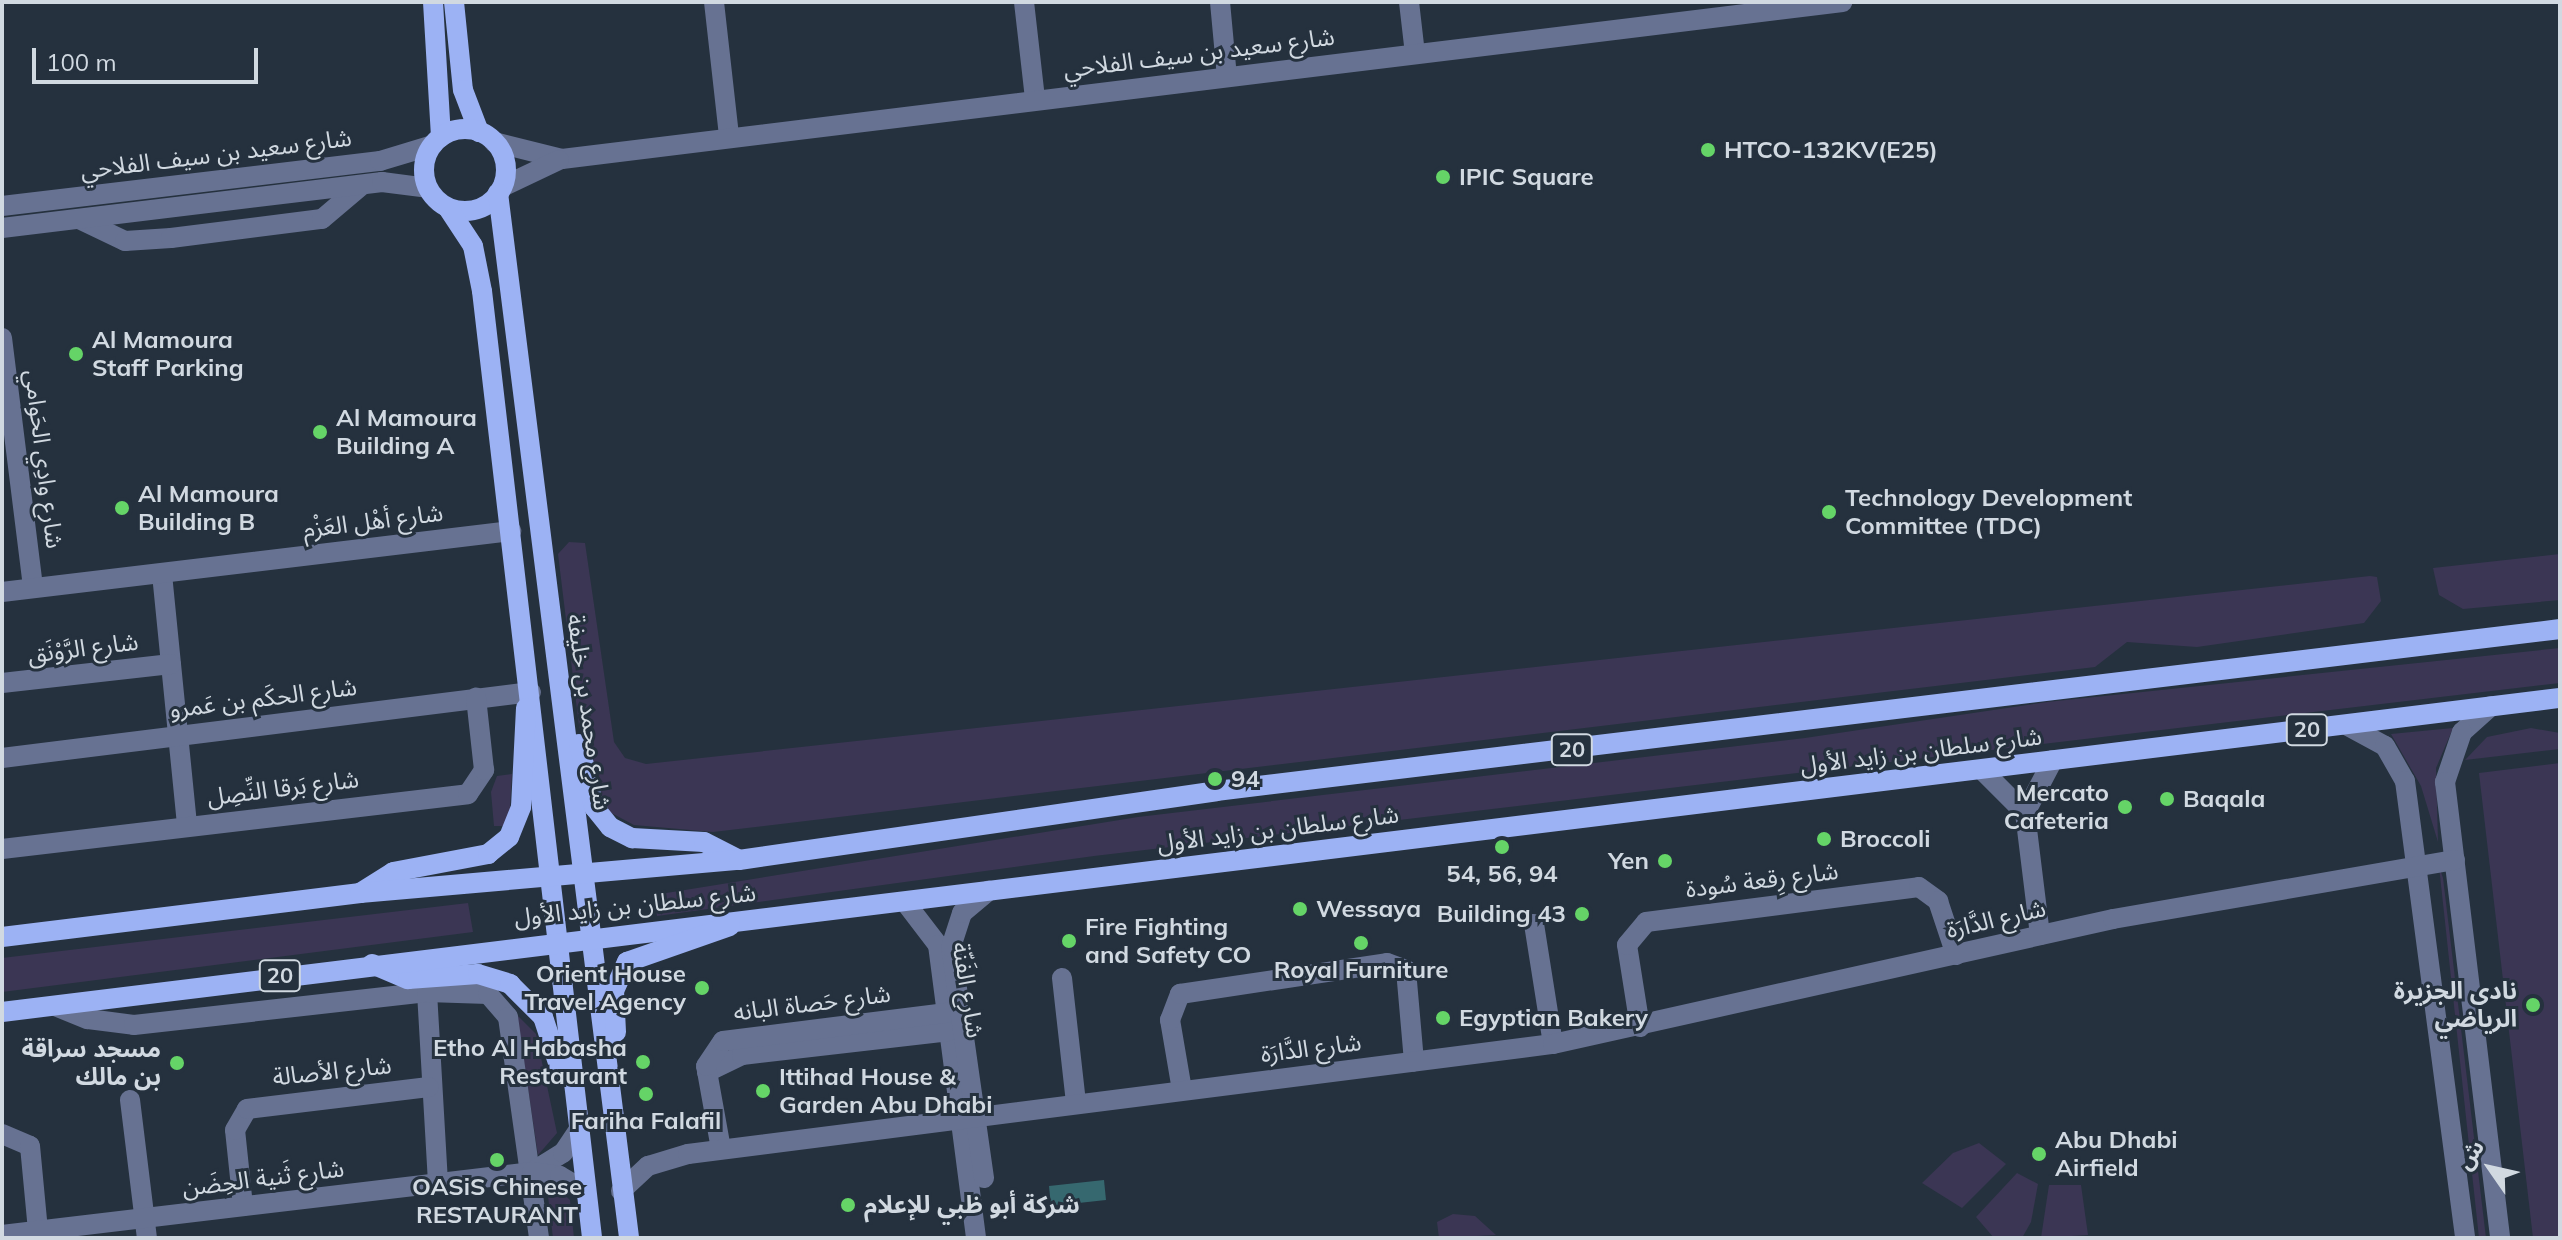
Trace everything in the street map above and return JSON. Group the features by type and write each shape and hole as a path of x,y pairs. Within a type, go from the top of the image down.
{"main road":[{"path":"433,2 437,141 428,188 448,208 478,261 531,692 592,1238"},
{"path":"448,208 481,208 500,190 505,163 487,137 463,90 454,2"},
{"path":"437,141 487,137"},
{"name":"شارع محمد بن خليفة","path":"500,190 629,1238"},
{"name":"شارع سلطان بن زايد الأول","path":"2,937 360,893 739,860 1216,791 2560,629"},
{"path":"559,688 594,807 610,827 632,838 704,842 739,860"},
{"path":"360,893 393,872 488,854 509,837 521,807 531,692"},
{"name":"شارع سلطان بن زايد الأول","path":"2,1012 558,940 905,902 2560,698"},
{"path":"612,1107 619,1077 614,991 621,970 643,952 715,935 739,919"},
{"path":"372,964 408,979 478,974 520,990 549,1029 577,1122"},
{"path":"564,1000 577,986 599,997"}],"street":[{"path":"714,2 729,136"},
{"path":"1024,2 1035,98"},
{"path":"1220,2 1227,77"},
{"path":"1409,2 1415,54"},
{"name":"شارع سعيد بن سيف الفلاحي","path":"500,190 562,159 1035,98 1842,2"},
{"name":"شارع سعيد بن سيف الفلاحي","path":"487,137 562,159"},
{"name":"شارع سعيد بن سيف الفلاحي","path":"2,206 380,161 437,141"},
{"name":"شارع سعيد بن سيف الفلاحي","path":"79,219 125,241 184,236 322,219 362,185"},
{"name":"شارع سعيد بن سيف الفلاحي","path":"4,229 362,185 428,188"},
{"name":"شارع وادِي الحَوامي","path":"2,338 33,587"},
{"name":"شارع أهْل العَزْم","path":"2,592 511,531"},
{"path":"162,574 187,826"},
{"name":"شارع الرَّوْنَق","path":"2,683 171,664"},
{"name":"شارع الحكَم بن عَمرو","path":"2,758 531,692"},
{"name":"شارع بَرقا النِّصِل","path":"2,849 468,794 484,770 476,697"},
{"path":"2491,706 2462,732 2447,768 2500,1238"},
{"path":"2346,725 2375,738 2402,769 2465,1238"},
{"path":"2040,935 2025,813 2053,760"},
{"path":"1983,771 2025,813"},
{"name":"شارع الدَّارَة","path":"621,1191 648,1166 721,1149 968,1115 1553,1044 1640,1027 2040,935 2414,864 2455,860"},
{"name":"شارع رِقعة سُودة","path":"1640,1027 1627,945 1646,922 1919,887 1938,901 1956,955"},
{"name":"شارع الفَنّة","path":"976,1238 968,1115 951,947 962,913 989,890"},
{"name":"شارع الفَنّة","path":"905,902 938,945 947,1022 984,1178"},
{"path":"1534,924 1553,1044"},
{"path":"1182,1090 1170,1020 1180,994 1387,963 1406,970 1414,1062"},
{"path":"1062,978 1076,1103"},
{"path":"55,1006 88,1019 134,1025 427,992 481,991 496,999 508,1017 539,1238"},
{"path":"427,992 434,1052 429,1087 438,1182"},
{"name":"شارع حَصاة البانه","path":"721,1149 707,1072 710,1054 728,1040 947,1022"},
{"name":"شارع الأصالة","path":"243,1206 235,1130 247,1109 429,1087"},
{"path":"130,1100 146,1228"},
{"name":"شارع ثَنية الحِضَن","path":"532,1172 563,1153 577,1122"},
{"path":"2,1134 30,1146 38,1231"},
{"name":"شارع ثَنية الحِضَن","path":"2,1235 146,1228 243,1206 532,1172 560,1176 585,1191"}],"shaded area":[{"path":"569,542 585,543 614,742 625,758 646,764 2370,576 2377,577 2381,601 2364,623 2197,647 2127,642 2095,667 713,832 634,825 602,808 579,726 558,554"},
{"path":"2560,554 2560,600 2463,609 2439,595 2433,568"},
{"path":"2560,648 2560,683 1094,856 657,916 654,895 1138,817 1805,738 2047,702"},
{"path":"2453,728 2436,768 2438,842 2421,786 2391,734"},
{"path":"2531,728 2560,733 2560,749 2465,760 2487,737"},
{"name":"نادى الجزيرة الرياضي","path":"2560,763 2560,1238 2533,1238 2479,773"},
{"path":"512,774 509,826 494,826 491,792 497,776"},
{"path":"2439,866 2443,878 2486,1238 2479,1238"},
{"path":"468,903 473,932 2,992 2,958"},
{"path":"517,1015 536,1034 557,1133 538,1155"},
{"path":"1979,1143 2006,1164 1962,1208 1922,1183 1953,1153"},
{"path":"2017,1173 2038,1184 2031,1222 2022,1238 1994,1238 1976,1217"},
{"path":"1104,1180 1106,1200 1051,1206 1049,1186"},
{"path":"554,1185 570,1200 574,1238 553,1238 547,1188"},
{"path":"2049,1185 2081,1185 2088,1235 2041,1238"},
{"path":"1453,1214 1475,1216 1496,1235 1439,1238 1437,1222"}],"place":[{"name":"HTCO-132KV(E25)","path":"1708,150"},
{"name":"IPIC Square","path":"1443,177"},
{"name":"Al Mamoura Staff Parking","path":"76,354"},
{"name":"Al Mamoura Building A","path":"320,432"},
{"name":"Al Mamoura Building B","path":"122,508"},
{"name":"Technology Development Committee (TDC)","path":"1829,512"},
{"name":"94","path":"1215,779"},
{"name":"Baqala","path":"2167,799"},
{"name":"Mercato Cafeteria","path":"2125,807"},
{"name":"Broccoli","path":"1824,839"},
{"name":"54, 56, 94","path":"1502,847"},
{"name":"Yen","path":"1665,861"},
{"name":"Wessaya","path":"1300,909"},
{"name":"Building 43","path":"1582,914"},
{"name":"Fire Fighting and Safety CO","path":"1069,941"},
{"name":"Royal Furniture","path":"1361,943"},
{"name":"Orient House Travel Agency","path":"702,988"},
{"name":"نادى الجزيرة الرياضي","path":"2533,1005"},
{"name":"Egyptian Bakery","path":"1443,1018"},
{"name":"Etho Al Habasha Restaurant","path":"643,1062"},
{"name":"مسجد سراقة بن مالك","path":"177,1063"},
{"name":"Ittihad House & Garden Abu Dhabi","path":"763,1091"},
{"name":"Fariha Falafil","path":"646,1094"},
{"name":"Abu Dhabi Airfield","path":"2039,1154"},
{"name":"OASiS Chinese RESTAURANT","path":"497,1160"},
{"name":"شركة أبو ظبي للإعلام","path":"848,1205"}]}
